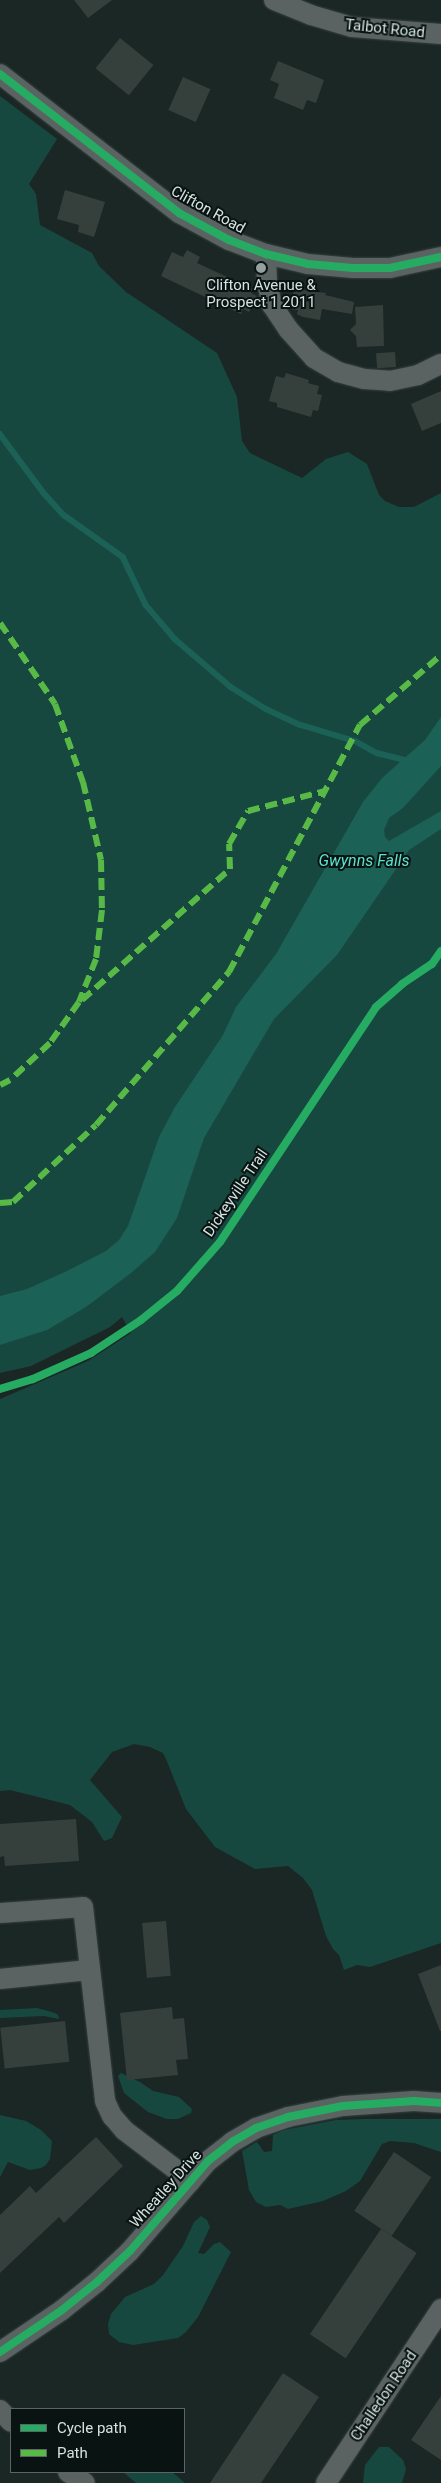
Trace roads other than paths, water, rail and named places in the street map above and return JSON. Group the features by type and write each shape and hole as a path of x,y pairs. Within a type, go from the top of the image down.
{"street":[{"name":"Talbot Road","path":"274,0 311,16 352,27 441,34"},
{"name":"Clifton Road","path":"0,74 180,213 229,240 266,254 308,264 353,268 390,268 441,257"},
{"path":"266,254 267,282 272,305 288,328 314,358 338,372 364,379 390,380 418,375 441,364"},
{"name":"Wheatley Drive","path":"0,1914 83,1907 105,2101 112,2116 124,2130 191,2181"},
{"path":"0,1979 89,1970"},
{"name":"Wheatley Drive","path":"0,2352 62,2310 98,2282 130,2250 208,2161 232,2142 256,2128 288,2117 343,2106 414,2102 441,2103"},
{"name":"Challedon Road","path":"326,2483 441,2309"},
{"path":"0,2410 10,2421"},
{"path":"70,2473 85,2483"}],"water":[{"name":"Gwynns Falls","path":"441,717 441,766 403,808 389,818 384,830 385,837 389,841 441,811 441,829 409,850 337,955 274,1019 204,1138 177,1218 155,1252 86,1307 47,1330 0,1345 0,1296 27,1289 67,1271 106,1251 119,1240 128,1226 159,1137 175,1107 223,1035 236,1007 276,954 363,802 382,778 425,740"}],"waterway":[{"path":"0,434 43,492 64,515 123,557 146,605 175,639 231,687 266,709 301,725 355,741 377,753 410,761"}],"place":[{"name":"Clifton Avenue & Prospect 1 2011","path":"261,268"}]}
